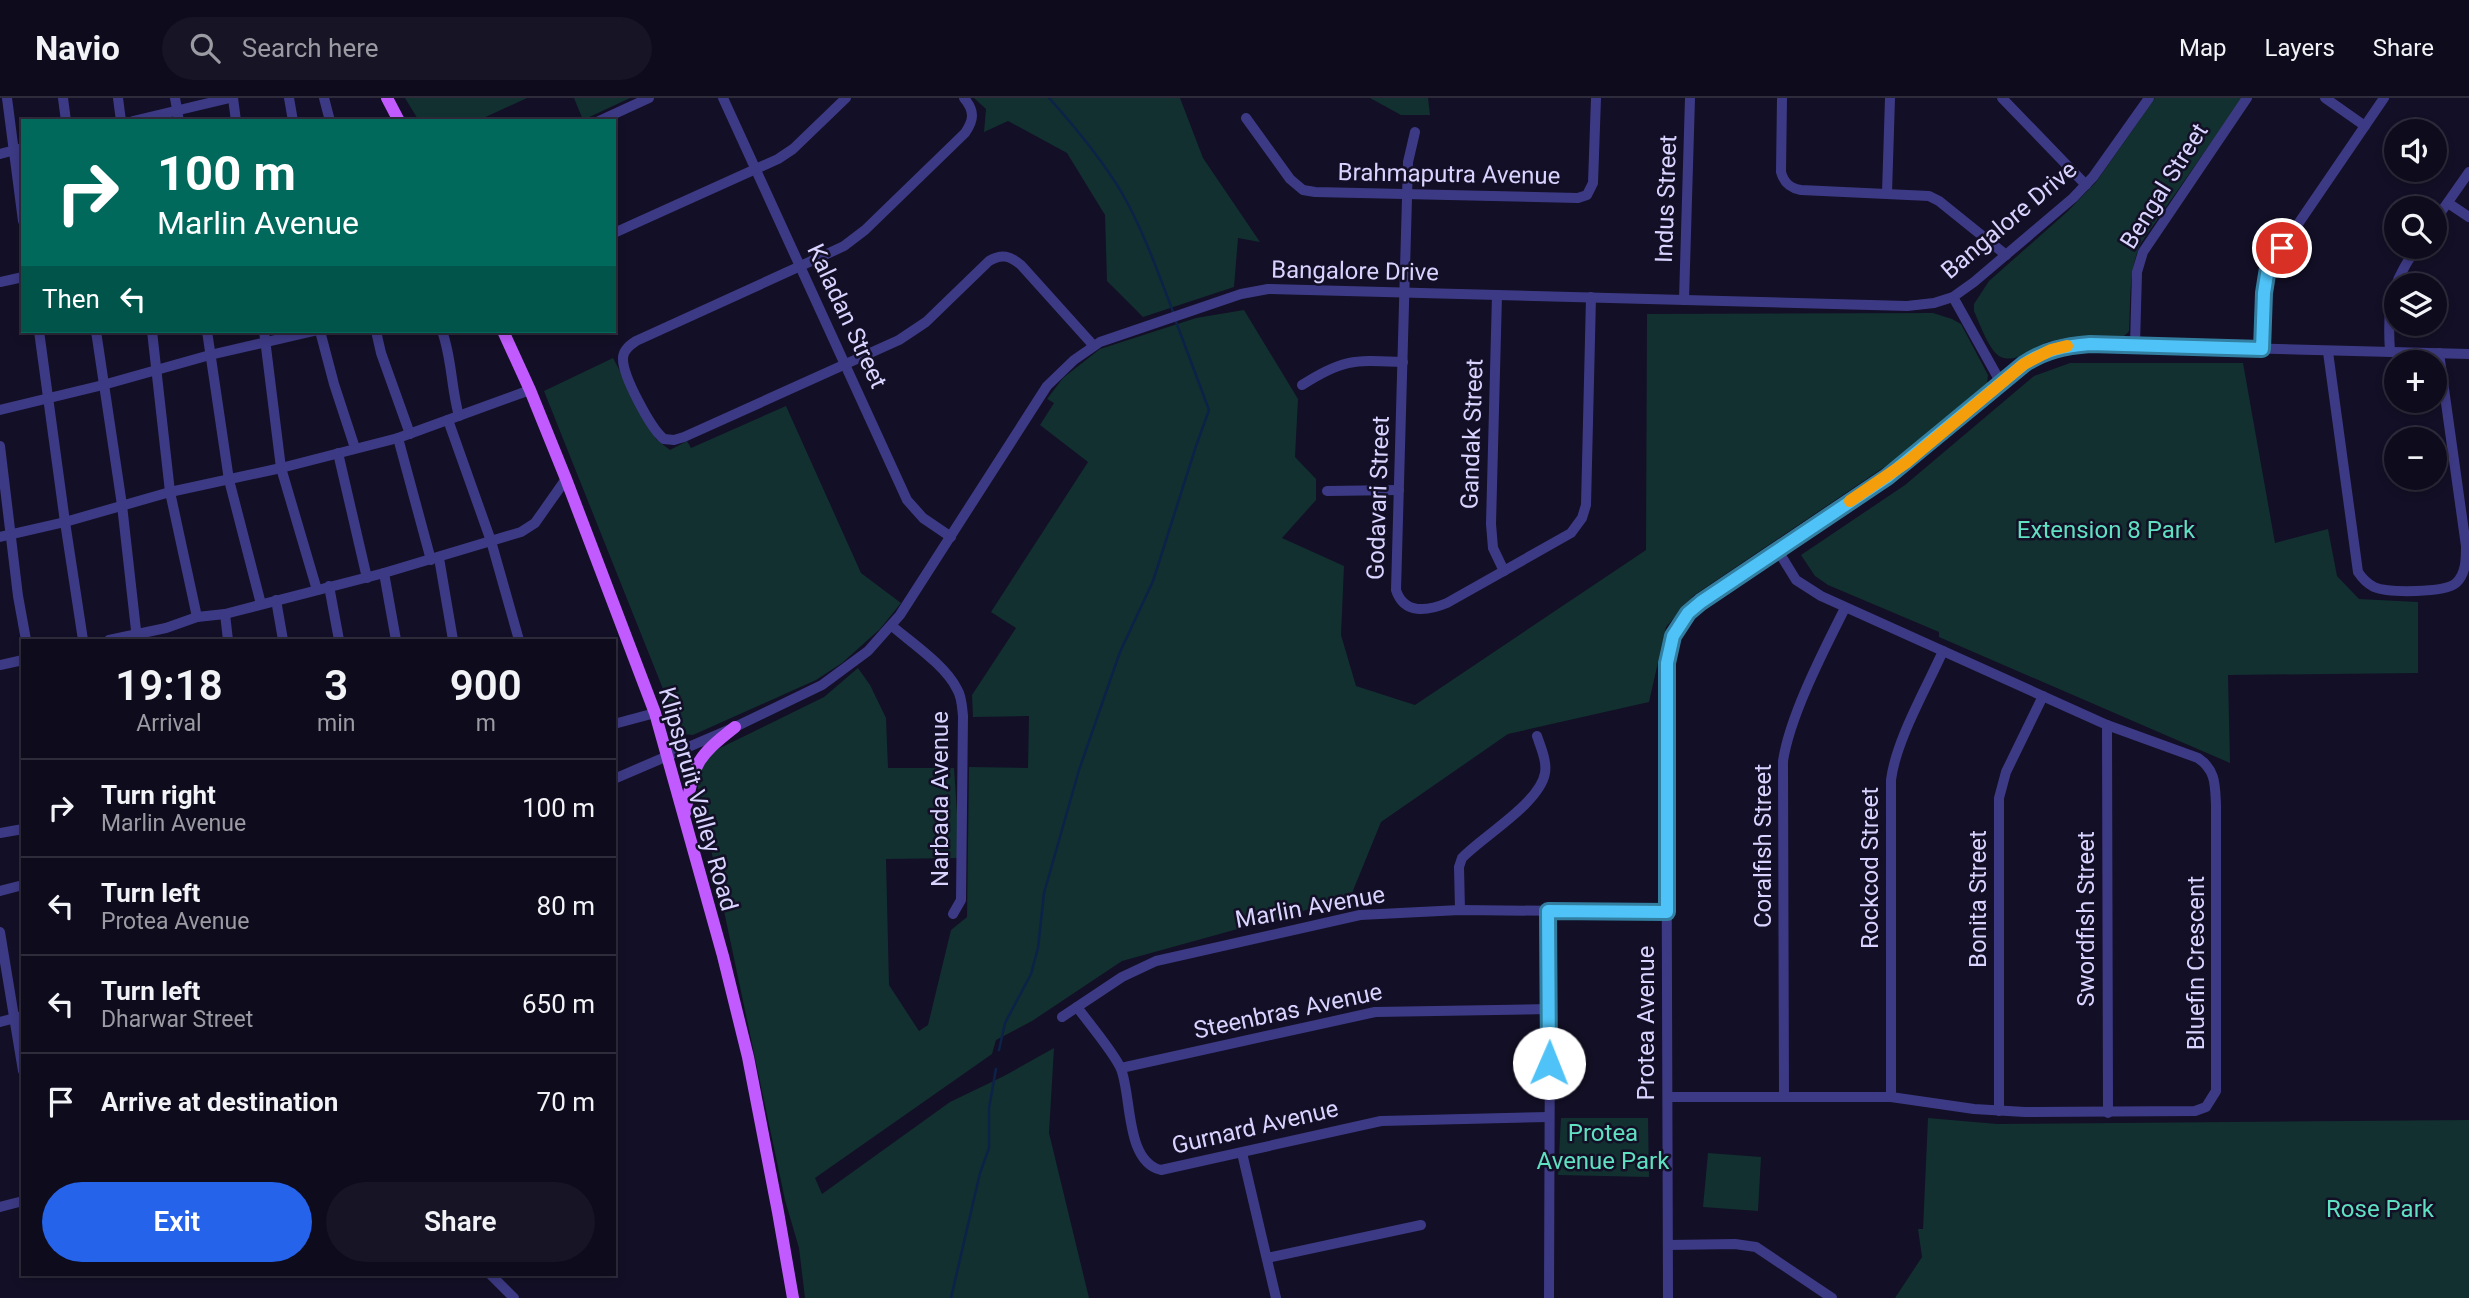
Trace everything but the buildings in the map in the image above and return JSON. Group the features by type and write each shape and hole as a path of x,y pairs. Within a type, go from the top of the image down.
{"main road":[{"path":"387,98 398,119"},
{"name":"Klipspruit Valley Road","path":"504,333 566,480 655,713 748,1057 793,1298"},
{"path":"685,817 697,763 707,749 735,727"}],"street":[{"path":"7,98 17,149 21,197"},
{"path":"63,98 66,119"},
{"path":"118,98 121,119"},
{"path":"175,98 178,115"},
{"path":"148,119 178,115 231,98 236,119"},
{"path":"289,98 293,119"},
{"path":"324,98 329,119"},
{"path":"603,119 649,98"},
{"name":"Kaladan Street","path":"723,98 907,499 923,518 951,537"},
{"path":"616,232 793,149 846,98"},
{"path":"964,98 973,114 973,120 965,133 856,238 829,253 636,341 626,349 623,357 628,378 660,436 674,440 899,340 917,329 989,261 1000,255 1010,257 1021,265 1093,345"},
{"name":"Brahmaputra Avenue","path":"1247,118 1290,179 1303,190 1565,199 1583,197 1594,183 1597,98"},
{"name":"Indus Street","path":"1684,300 1690,98"},
{"path":"1782,98 1780,163 1786,183 1801,190 1913,194 1934,198 2006,255"},
{"path":"1886,193 1890,98"},
{"path":"2001,98 2087,185"},
{"name":"Bangalore Drive","path":"616,778 735,727 836,677 868,651 892,626 1047,386 1073,360 1093,345 1163,319 1254,290 1268,289 1907,306 1934,303 1953,297 2087,185 2149,98"},
{"name":"Bengal Street","path":"2135,345 2137,272 2143,252 2247,98"},
{"path":"2325,98 2365,126"},
{"path":"2262,349 2264,293 2268,268 2384,98"},
{"name":"Godavari Street","path":"1415,132 1409,153 1407,194 1396,590 1403,604 1419,608 1438,607 1571,533 1582,518 1586,505 1591,297"},
{"path":"0,154 17,149"},
{"path":"2469,172 2448,203 2469,217"},
{"path":"2390,350 2392,290 2409,259"},
{"path":"0,282 21,277"},
{"name":"Gandak Street","path":"1497,295 1491,524 1493,548 1504,571"},
{"path":"1953,297 2001,383"},
{"path":"39,333 83,639"},
{"path":"96,333 122,505 137,638 197,617 225,614 435,559 529,528 566,480"},
{"path":"152,333 170,492 197,617"},
{"path":"207,333 229,480 261,604"},
{"path":"264,333 281,468 317,590"},
{"path":"0,410 305,333"},
{"path":"321,333 355,448"},
{"path":"377,333 411,434"},
{"path":"443,333 459,416"},
{"name":"Protea Avenue","path":"1668,1298 1666,679 1670,648 1678,627 1693,608 1726,583 1897,469 2024,364 2051,350 2090,344 2384,352"},
{"path":"2328,352 2358,572 2366,582 2379,588 2438,589 2453,585 2461,576 2466,559 2466,546 2447,410"},
{"name":"Protea Avenue","path":"2447,353 2469,354"},
{"path":"1302,384 1343,363 1403,362"},
{"path":"5,536 170,492 281,468 398,438 530,390"},
{"path":"448,420 491,541 519,639"},
{"path":"398,438 435,559 453,639"},
{"path":"0,446 5,536 26,639"},
{"path":"338,453 367,578"},
{"path":"1327,491 1399,490"},
{"name":"Bluefin Crescent","path":"1668,1097 1891,1097 1999,1111 2108,1113 2195,1111 2206,1107 2214,1097 2217,1077 2217,846 2215,779 2208,766 2187,753 2107,724 1812,592 1796,580 1777,549"},
{"path":"384,573 396,639"},
{"path":"329,586 339,639"},
{"path":"276,600 283,639"},
{"name":"Coralfish Street","path":"1784,1097 1783,761 1788,736 1845,608"},
{"path":"225,614 229,639"},
{"name":"Narbada Avenue","path":"892,626 943,670 961,698 961,900 953,914"},
{"path":"166,628 168,639"},
{"name":"Rockcod Street","path":"1891,1097 1891,780 1895,759 1943,651"},
{"path":"0,665 21,660"},
{"name":"Bonita Street","path":"1999,1111 1999,798 2006,772 2043,696"},
{"path":"616,723 655,713"},
{"name":"Swordfish Street","path":"2107,724 2108,1113"},
{"path":"1460,910 1458,867 1462,858 1524,805 1543,779 1545,764 1538,736"},
{"path":"0,833 21,829"},
{"path":"0,891 21,886"},
{"name":"Marlin Avenue","path":"1062,1017 1132,971 1179,954 1360,915 1460,910 1667,912"},
{"path":"1548,911 1549,1298"},
{"path":"0,932 19,1016 21,1044"},
{"name":"Gurnard Avenue","path":"1077,1007 1121,1068 1138,1150 1147,1164 1161,1170 1394,1119 1549,1117"},
{"name":"Steenbras Avenue","path":"1121,1068 1375,1012 1550,1009"},
{"path":"0,1022 19,1016"},
{"path":"1242,1153 1276,1298"},
{"path":"0,1206 21,1201"},
{"path":"1267,1258 1421,1225"},
{"path":"1668,1245 1735,1244 1756,1247 1832,1298"},
{"path":"492,1276 514,1298"}],"green space":[{"path":"405,98 527,98 481,119 418,119"},
{"path":"574,98 630,98 585,119 583,119"},
{"path":"974,98 1180,98 1203,158 1260,242 1238,238 1234,287 1143,317 1107,281 1105,215 1067,153 1008,121 984,132 986,109"},
{"path":"1370,98 1428,98 1430,115 1401,115"},
{"path":"2155,98 2242,98 2141,243 2132,275 2129,331 2116,339 2059,339 2014,358 2001,357 1985,337 1974,311 1974,304 1989,281 2068,211 2096,182"},
{"path":"1244,310 1298,399 1295,457 1316,479 1316,500 1282,538 1344,566 1341,635 1356,686 1415,705 1646,550 1647,314 1933,313 1961,324 1988,375 1987,384 1981,393 1911,449 1693,596 1666,627 1649,702 1508,734 1381,822 1350,898 1122,961 1032,1021 996,1040 992,1054 815,1178 822,1194 950,1102 1054,1048 1049,1133 1089,1298 805,1298 799,1248 785,1200 697,783 702,763 718,749 824,697 858,668 870,685 886,718 888,768 954,768 960,858 886,859 889,985 919,1031 928,1025 951,930 967,917 969,767 1028,768 1029,716 973,717 972,695 1016,628 991,612 1088,462 1040,425 1054,403 1047,399 1063,378 1100,349 1196,318"},
{"path":"613,358 656,439 670,450 687,441 691,448 786,406 861,573 901,603 880,629 842,663 816,680 693,735 683,734 679,729 544,391"},
{"name":"Extension 8 Park","path":"2070,363 2243,363 2275,543 2328,529 2337,576 2359,599 2418,602 2418,673 2228,675 2230,763 1939,637 1939,632 1828,585 1815,576 1801,555 1905,485 2034,376"},
{"name":"Protea Avenue Park","path":"1561,1118 1648,1118 1649,1177 1558,1175"},
{"name":"Rose Park","path":"1928,1118 1997,1124 2469,1120 2469,1298 1895,1298 1922,1257 1918,1229 1923,1229"},
{"path":"1708,1153 1761,1157 1758,1211 1703,1207"}],"waterway":[{"path":"1049,98 1088,144 1122,193 1143,236 1173,312"},
{"path":"999,1050 1005,1023 1031,974 1038,948 1044,893 1079,770 1120,652 1153,581 1209,410 1175,319"},
{"path":"951,1298 980,1173 989,1148 989,1108 996,1069"}],"slow traffic":[{"path":"1850,501 1907,462 2024,364 2051,350 2067,346"}],"route":[{"path":"1549,1063 1548,911 1667,912 1667,663 1673,636 1688,613 1726,583 1887,477 2033,358 2051,350 2090,344 2262,349 2264,293 2268,268 2282,248"}]}
